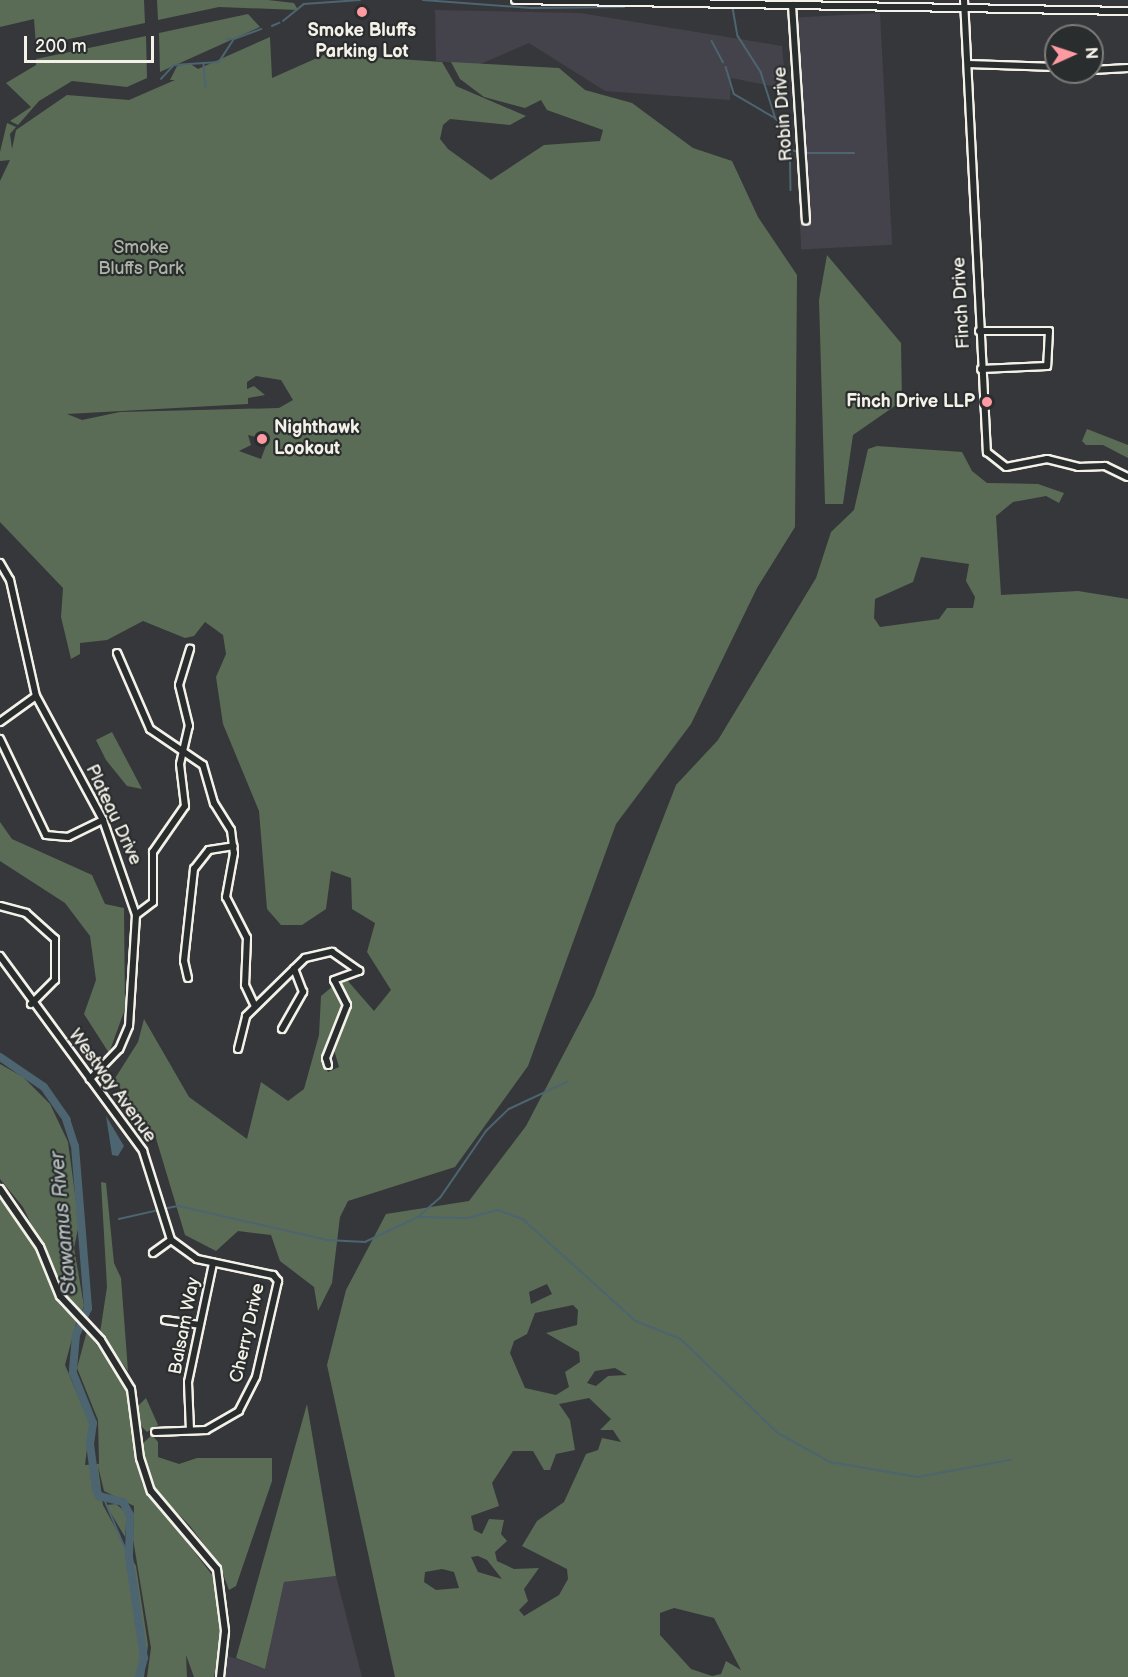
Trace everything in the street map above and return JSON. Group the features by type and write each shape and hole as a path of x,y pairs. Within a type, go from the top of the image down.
{"street":[{"path":"514,0 964,10 1128,11"},
{"name":"Finch Drive","path":"964,0 985,447 995,462 1014,467 1052,459 1078,467 1105,466 1128,477"},
{"name":"Robin Drive","path":"792,5 806,221"},
{"path":"968,64 1044,67"},
{"path":"1104,69 1128,68"},
{"path":"979,331 1049,331 1047,366 981,369"},
{"name":"Plateau Drive","path":"0,563 10,580 36,696 103,820 136,915 129,1026 119,1049 90,1079"},
{"path":"136,915 153,902 153,852 185,806 184,752 189,726 179,685 190,649"},
{"path":"117,653 150,729 203,765 234,846 226,897 247,939 245,985 255,1006"},
{"path":"0,722 36,696"},
{"path":"0,739 46,835 68,837 103,820"},
{"path":"188,978 184,961 195,869 209,850 234,846"},
{"path":"0,906 26,913 55,939 55,980 31,1004"},
{"path":"238,1048 240,1027 255,1006 294,969 314,954 332,952 359,971 334,980 347,1005 326,1058 328,1065"},
{"name":"Westway Avenue","path":"0,956 31,1004 143,1151 160,1220 171,1240 190,1256 276,1278"},
{"path":"282,1029 303,992 294,969"},
{"path":"0,1189 40,1247 57,1291 88,1326 131,1389 140,1458 151,1491 217,1569 225,1631 220,1677"},
{"path":"153,1253 171,1240"},
{"name":"Balsam Way","path":"190,1430 188,1382 213,1263"},
{"name":"Cherry Drive","path":"155,1432 213,1428 246,1402 276,1278"},
{"path":"165,1320 200,1325"}],"shaded area":[{"path":"435,10 580,13 782,46 786,89 731,78 730,100 605,91 529,43 478,65 436,61"},
{"path":"880,13 892,245 801,249 789,18"},
{"path":"336,1576 362,1677 220,1677 228,1656 265,1669 284,1582"}],"green space":[{"path":"0,0 144,0 145,23 36,46 34,19 0,27"},
{"path":"157,0 268,0 294,3 298,10 219,7 158,20"},
{"path":"248,14 260,27 160,72 159,33"},
{"path":"146,36 147,78 127,87 72,81 39,101 18,125 10,121 31,107 6,83 36,65 36,59"},
{"name":"Smoke Bluffs Park","path":"270,37 272,78 326,54 442,62 456,86 526,116 510,125 450,119 443,125 440,139 448,149 491,180 544,145 600,141 603,130 547,110 541,100 525,108 484,97 460,79 451,62 559,68 585,90 632,103 693,148 732,161 758,217 797,275 795,527 757,588 691,724 616,824 528,1066 455,1167 348,1201 340,1217 332,1283 318,1311 314,1287 280,1261 271,1235 238,1231 216,1251 185,1235 155,1135 114,1080 138,1042 144,1019 189,1097 247,1139 261,1082 288,1101 304,1089 319,1035 321,996 332,987 345,1001 332,1046 322,1059 328,1072 339,1067 334,1050 350,1006 336,983 347,980 374,1011 391,990 367,952 375,923 352,909 351,878 331,871 326,909 302,925 281,925 267,909 259,811 223,724 216,677 226,654 223,635 205,622 194,636 185,638 143,621 107,640 80,643 80,654 71,659 61,617 63,588 0,522 0,181 10,160 0,161 0,152 7,123 16,127 10,134 12,149 16,130 67,95 129,100 175,80 170,80 177,66 189,63 198,69","holes":["256,376 281,380 293,400 279,408 120,412 82,420 67,414 248,404 248,398 265,395 254,386 247,389 247,382","248,435 268,440 261,459 239,451 251,445"]},
{"path":"827,255 901,343 902,401 853,435 843,504 825,504 819,300"},
{"path":"1087,429 1128,445 1128,458 1103,445 1086,445 1082,441"},
{"path":"877,446 962,452 972,471 987,483 1038,484 1064,493 1059,503 1046,496 1013,502 996,516 1001,595 1078,591 1128,599 1128,1677 395,1677 327,1365 346,1290 386,1214 469,1201 526,1126 594,996 676,785 718,740 816,578 831,532 854,510 868,449","holes":["921,557 969,564 966,581 975,597 973,608 947,608 939,619 880,627 874,618 875,599 913,582","547,1284 552,1294 531,1304 529,1292","573,1305 578,1310 577,1325 546,1333 579,1352 580,1362 565,1372 569,1387 556,1395 525,1388 510,1353 514,1341 527,1334 535,1313","615,1368 627,1375 608,1376 596,1386 587,1383 595,1371","589,1398 611,1419 600,1430 613,1430 621,1442 602,1438 598,1450 586,1454 564,1502 537,1521 522,1546 567,1569 568,1579 559,1595 524,1616 519,1610 528,1601 524,1589 539,1568 514,1569 497,1561 495,1552 507,1541 501,1534 504,1520 489,1519 482,1534 474,1530 471,1516 499,1506 492,1483 513,1451 533,1451 544,1470 550,1470 556,1454 575,1450 570,1420 559,1404","478,1556 487,1560 502,1579 478,1572 471,1557","442,1569 454,1572 459,1588 436,1590 424,1582 425,1572","674,1608 714,1618 741,1670 726,1661 721,1674 712,1676 691,1669 660,1635 660,1613"]},
{"path":"112,732 142,789 127,786 106,760 96,740"},
{"path":"0,822 12,839 92,875 105,904 124,908 125,1009 109,1053 84,1014 96,980 90,936 65,903 0,861"},
{"path":"0,1064 23,1077 50,1104 68,1142 79,1224 74,1248 84,1306 81,1313 69,1304 23,1207 0,1179"},
{"path":"101,1182 106,1183 114,1263 121,1278 128,1371 100,1333 107,1287"},
{"path":"0,1194 37,1247 61,1306 77,1320 65,1365 90,1424 85,1465 99,1464 98,1420 77,1368 87,1331 125,1384 142,1484 216,1580 222,1635 214,1677 194,1677 186,1655 187,1677 147,1677 151,1648 133,1539 134,1506 104,1491 98,1466 103,1505 136,1566 148,1645 144,1677 0,1677"},
{"path":"146,1398 158,1425 147,1432 139,1424 137,1407"},
{"path":"307,1404 336,1576 284,1582 265,1669 236,1658"},
{"path":"152,1435 158,1442 158,1457 179,1464 197,1458 272,1458 272,1481 236,1586 229,1590 220,1566 190,1526 153,1488 141,1445"},
{"path":"116,1504 127,1513 125,1537 106,1505"}],"water":[{"path":"106,1116 124,1146 118,1156 112,1155"}],"waterway":[{"path":"283,21 304,4 360,0"},
{"path":"423,0 531,8 624,7"},
{"path":"733,8 738,36 761,72 776,119 790,129 791,190"},
{"path":"272,26 279,23"},
{"path":"161,79 174,65 219,62 234,39 261,29"},
{"path":"712,41 723,62"},
{"path":"204,64 206,88"},
{"path":"726,67 734,94 775,118"},
{"path":"790,149 798,152"},
{"path":"805,153 854,153"},
{"name":"Stawamus River","path":"0,1057 44,1087 66,1119 75,1146 88,1308 76,1335 73,1373 93,1423 90,1444 96,1489 99,1496 123,1502 130,1515 129,1557 144,1658 139,1677"},
{"path":"163,1209 179,1206 327,1240 365,1242 418,1217 440,1198 486,1131 509,1109 567,1082"},
{"path":"119,1219 159,1210"},
{"path":"418,1217 468,1218 498,1210 523,1219 636,1321 681,1339 778,1433 830,1462 918,1477 1010,1460"},
{"path":"104,1498 129,1557"}],"place":[{"name":"Smoke Bluffs Parking Lot","path":"362,12"},
{"name":"Finch Drive LLP","path":"987,402"},
{"name":"Nighthawk Lookout","path":"262,439"}]}
